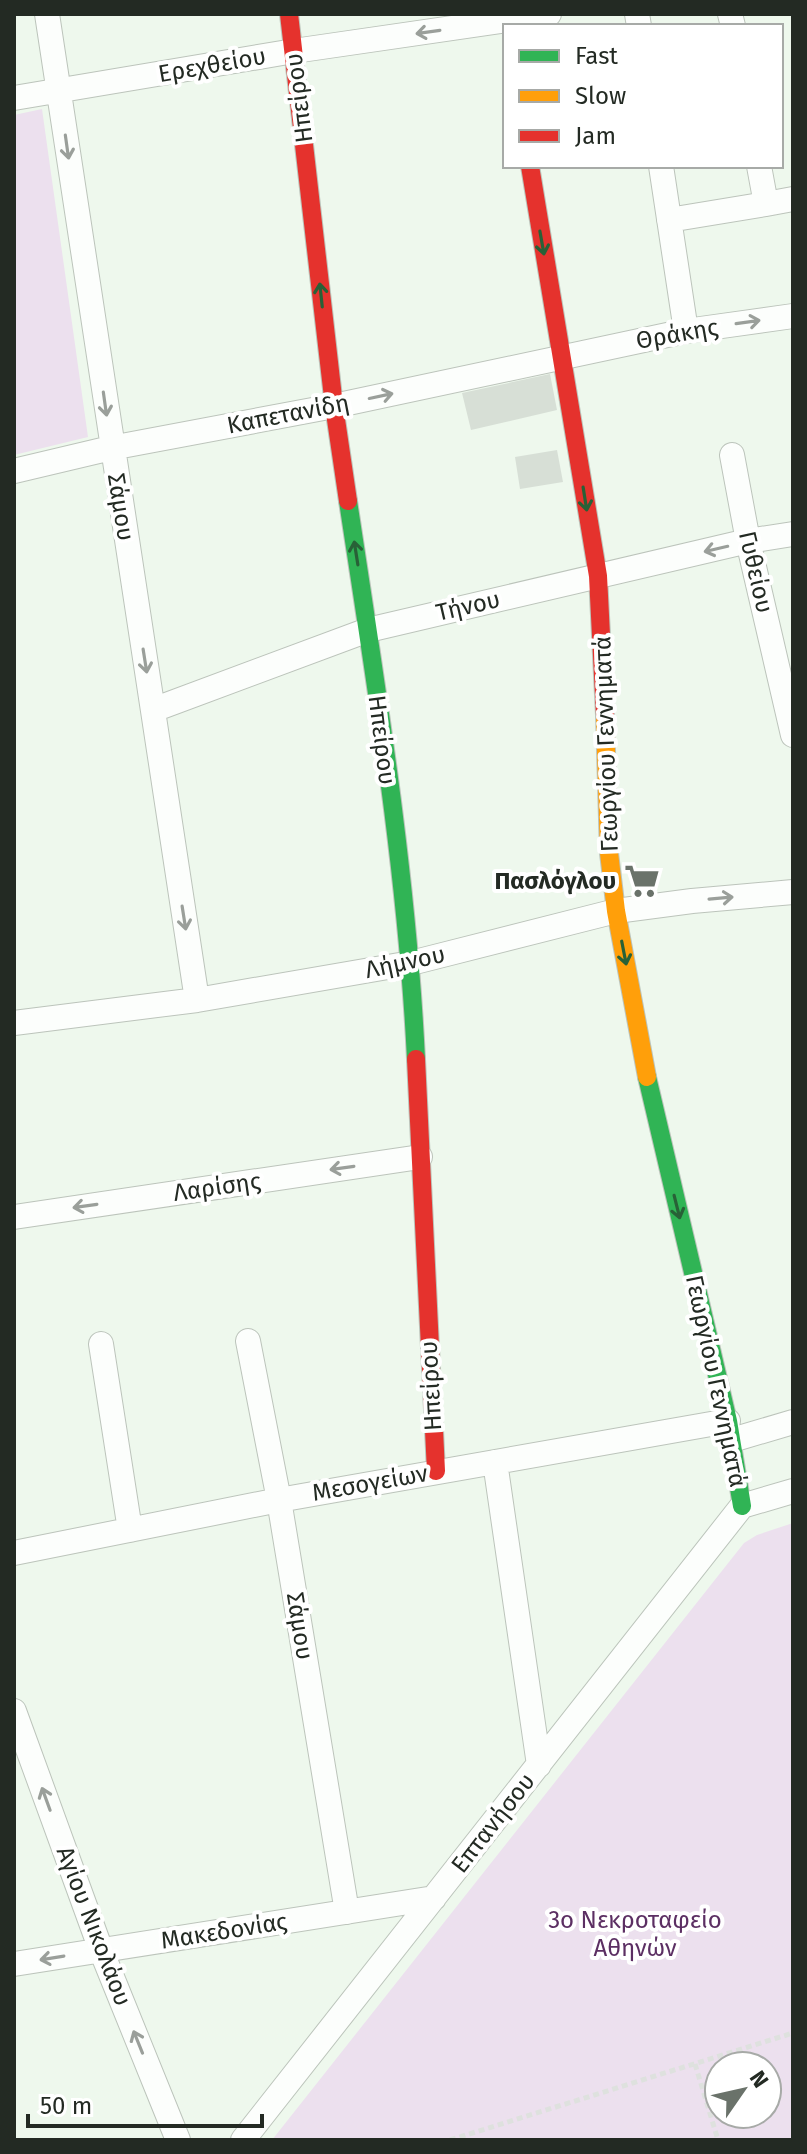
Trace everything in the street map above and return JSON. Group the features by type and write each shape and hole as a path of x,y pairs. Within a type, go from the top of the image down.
{"street":[{"name":"Σάμου","path":"47,14 197,1000"},
{"name":"Ηπείρου","path":"289,14 334,406 368,630 411,963 436,1471"},
{"name":"Ερεχθείου","path":"14,98 294,51 549,14"},
{"name":"Γεωργίου Γεννηματά","path":"530,168 598,576 609,853 616,911 652,1102 730,1430 742,1506"},
{"path":"661,168 686,331"},
{"path":"759,168 766,204"},
{"path":"669,220 793,199"},
{"name":"Θράκης","path":"562,356 686,331 793,316"},
{"name":"Καπετανίδη","path":"14,471 111,448 334,406 562,356"},
{"name":"Γυθείου","path":"732,455 748,541 793,735"},
{"name":"Τήνου","path":"153,710 368,630 748,541 793,534"},
{"name":"Λήμνου","path":"14,1023 197,1000 411,963 616,911 793,892"},
{"name":"Λαρίσης","path":"14,1217 420,1157"},
{"name":"Σάμου","path":"248,1341 279,1500 347,1912"},
{"path":"101,1344 130,1530"},
{"name":"Μεσογείων","path":"14,1553 436,1471 793,1422"},
{"path":"495,1462 539,1765"},
{"path":"742,1506 793,1491"},
{"name":"Επτανήσου","path":"243,2140 742,1506"},
{"name":"Αγίου Νικολάου","path":"14,1711 101,1950 178,2140"},
{"name":"Μακεδονίας","path":"14,1964 434,1898"}],"path":[{"path":"450,2140 793,2033"},
{"path":"695,2064 718,2140"}],"green space":[{"path":"42,109 88,437 14,455 14,115"},
{"name":"3ο Νεκροταφείο Αθηνών","path":"793,1523 793,2140 272,2140 744,1543 757,1535"}],"building":[{"path":"550,374 557,410 471,430 462,393"},
{"path":"557,450 563,482 520,489 515,457"}],"traffic: fast":[{"path":"348,501 398,849 416,1059"},
{"path":"647,1077 728,1421 742,1506"}],"traffic: slow":[{"path":"605,715 609,853 616,911 647,1077"}],"traffic: jam":[{"path":"289,14 334,406 348,501"},
{"path":"530,168 598,576 605,715"},
{"path":"416,1059 436,1471"}],"place":[{"name":"Πασλόγλου","path":"642,881"}]}
